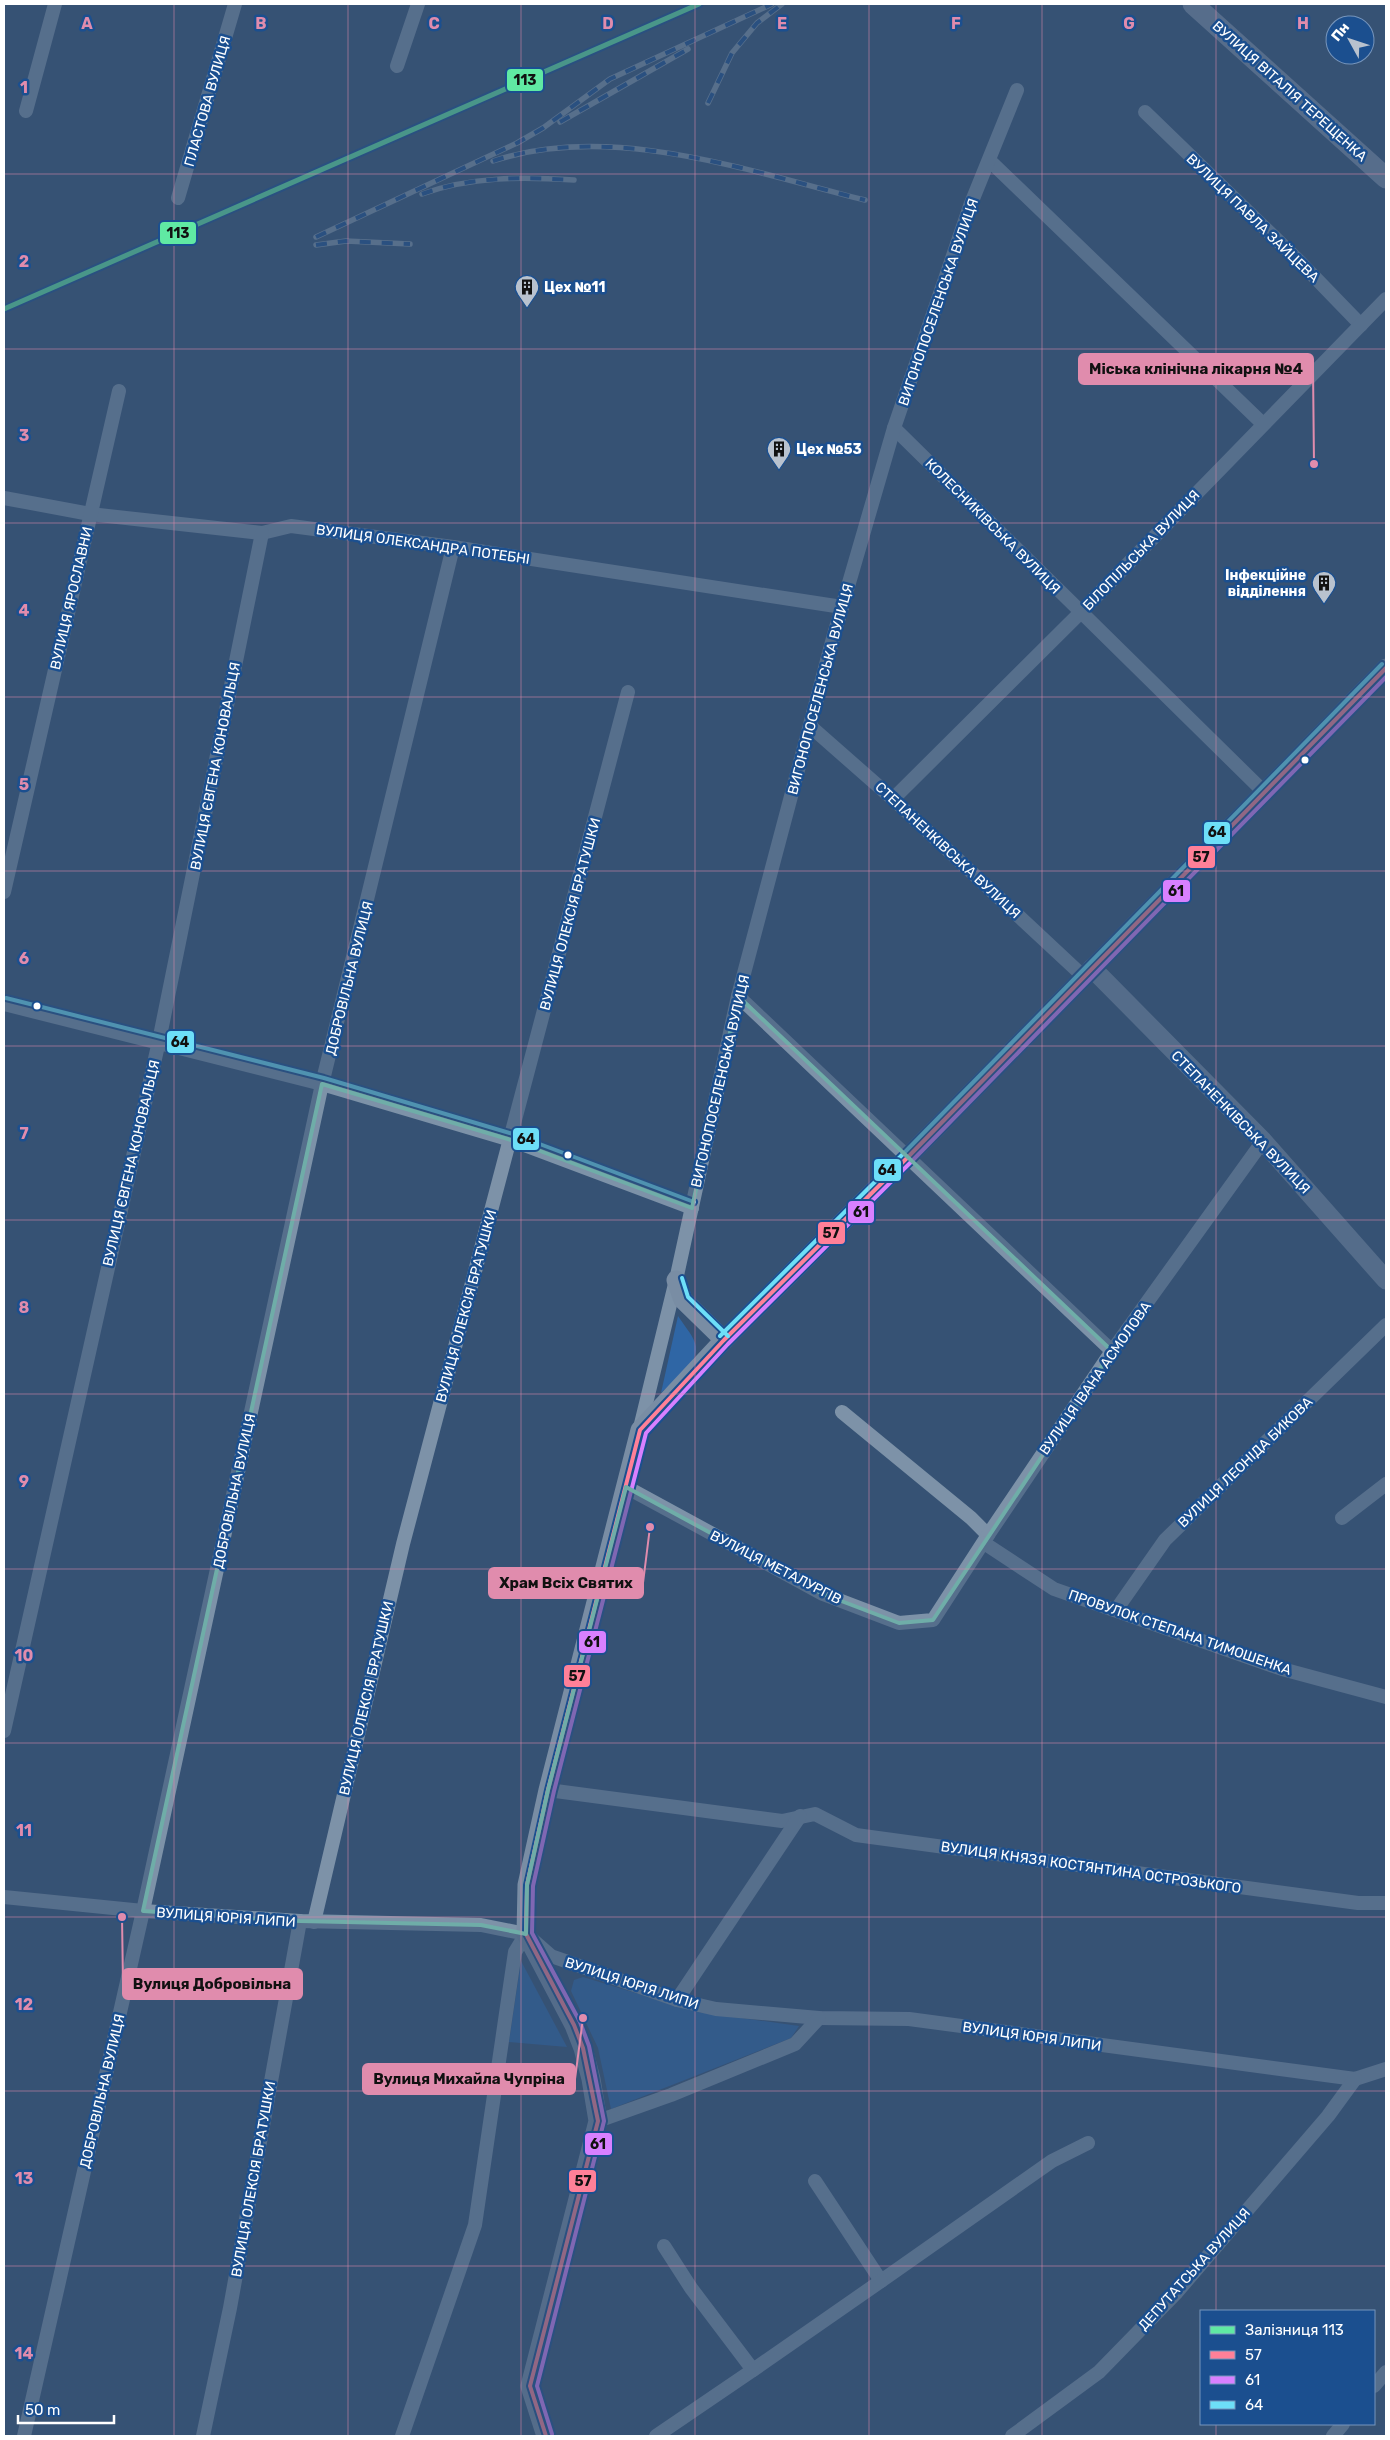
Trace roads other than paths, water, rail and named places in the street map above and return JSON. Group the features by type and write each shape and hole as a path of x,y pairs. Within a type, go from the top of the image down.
{"main road":[{"name":"ВУЛИЦЯ ВІТАЛІЯ ТЕРЕЩЕНКА","path":"1193,4 1386,178"},
{"path":"640,1430 724,1340 908,1157 1386,668"},
{"name":"СТЕПАНЕНКІВСЬКА ВУЛИЦЯ","path":"1088,973 1263,1141 1386,1280"},
{"path":"676,1280 683,1300 724,1340"},
{"name":"ВИГОНОПОСЕЛЕНСЬКА ВУЛИЦЯ","path":"526,1934 527,1886 548,1790 640,1430"},
{"path":"526,1934 574,2025 583,2048 591,2079 598,2121 530,2386 546,2436"}],"street":[{"path":"26,111 55,4"},
{"name":"ПЛАСТОВА ВУЛИЦЯ","path":"178,198 235,4"},
{"path":"398,66 418,4"},
{"name":"ВИГОНОПОСЕЛЕНСЬКА ВУЛИЦЯ","path":"640,1430 676,1280 738,996 842,608 894,428 970,206 990,161 1017,90"},
{"name":"ВУЛИЦЯ ПАВЛА ЗАЙЦЕВА","path":"1145,112 1301,263 1361,325"},
{"path":"990,161 1263,424"},
{"name":"БІЛОПІЛЬСЬКА ВУЛИЦЯ","path":"893,799 1081,612 1386,299"},
{"name":"ВУЛИЦЯ ЯРОСЛАВНИ","path":"4,892 119,391"},
{"name":"КОЛЕСНИКІВСЬКА ВУЛИЦЯ","path":"894,428 1264,792"},
{"name":"ВУЛИЦЯ ОЛЕКСАНДРА ПОТЕБНІ","path":"4,498 90,514 262,533 291,526 453,547 842,608"},
{"name":"ВУЛИЦЯ ЄВГЕНА КОНОВАЛЬЦЯ","path":"4,1731 159,1041 262,533"},
{"name":"ДОБРОВІЛЬНА ВУЛИЦЯ","path":"24,2436 143,1911 322,1084 453,547"},
{"name":"ВУЛИЦЯ ОЛЕКСІЯ БРАТУШКИ","path":"203,2436 307,1921 402,1544 511,1140 628,692"},
{"name":"СТЕПАНЕНКІВСЬКА ВУЛИЦЯ","path":"810,726 1088,973"},
{"path":"738,996 1112,1351"},
{"path":"4,1004 159,1041 322,1084 511,1140 692,1208"},
{"name":"ВУЛИЦЯ ІВАНА АСМОЛОВА","path":"933,1620 1112,1351 1263,1141"},
{"name":"ВУЛИЦЯ ЛЕОНІДА БИКОВА","path":"1116,1610 1165,1540 1386,1325"},
{"name":"ПРОВУЛОК СТЕПАНА ТИМОШЕНКА","path":"842,1412 971,1518 986,1539 1054,1589 1282,1669 1386,1697"},
{"path":"1342,1518 1386,1484"},
{"name":"ВУЛИЦЯ МЕТАЛУРГІВ","path":"626,1487 823,1594 899,1624 933,1620"},
{"name":"ВУЛИЦЯ КНЯЗЯ КОСТЯНТИНА ОСТРОЗЬКОГО","path":"548,1790 782,1821 815,1814 856,1835 1358,1903 1386,1903"},
{"path":"677,2000 800,1816"},
{"name":"ВУЛИЦЯ ЮРІЯ ЛИПИ","path":"4,1897 143,1911 307,1921 480,1925 526,1934 551,1956 677,2000 716,2009 819,2018 909,2019 1355,2078 1386,2070"},
{"name":"ВИГОНОПОСЕЛЕНСЬКА ВУЛИЦЯ","path":"402,2436 476,2225 515,1952 526,1934"},
{"path":"598,2121 671,2095 795,2044 819,2018"},
{"name":"ДЕПУТАТСЬКА ВУЛИЦЯ","path":"1012,2436 1099,2372 1177,2292 1328,2116 1355,2078"},
{"path":"656,2436 1052,2161 1088,2142"},
{"path":"815,2180 881,2281"},
{"path":"664,2246 691,2288 753,2370"},
{"path":"1375,2385 1386,2372"},
{"path":"1333,2436 1342,2425"}],"railway":[{"path":"316,237 517,143 543,128 610,79 772,4"},
{"path":"708,103 732,53 757,23 782,4"},
{"path":"560,122 688,49"},
{"path":"493,161 538,150 585,147 632,149 680,155 727,165 865,200"},
{"path":"422,194 460,184 498,179 574,180"},
{"path":"316,245 346,241 410,244"}],"rail line":[{"name":"113","path":"4,309 699,4"}],"place":[{"name":"Цех №11","path":"527,308"},
{"name":"Міська клінічна лікарня №4","path":"1314,464"},
{"name":"Цех №53","path":"779,470"},
{"name":"Інфекційне відділення","path":"1324,604"},
{"name":"Храм Всіх Святих","path":"650,1527"},
{"name":"Вулиця Добровільна","path":"122,1917"},
{"name":"Вулиця Михайла Чупріна","path":"583,2018"}]}
